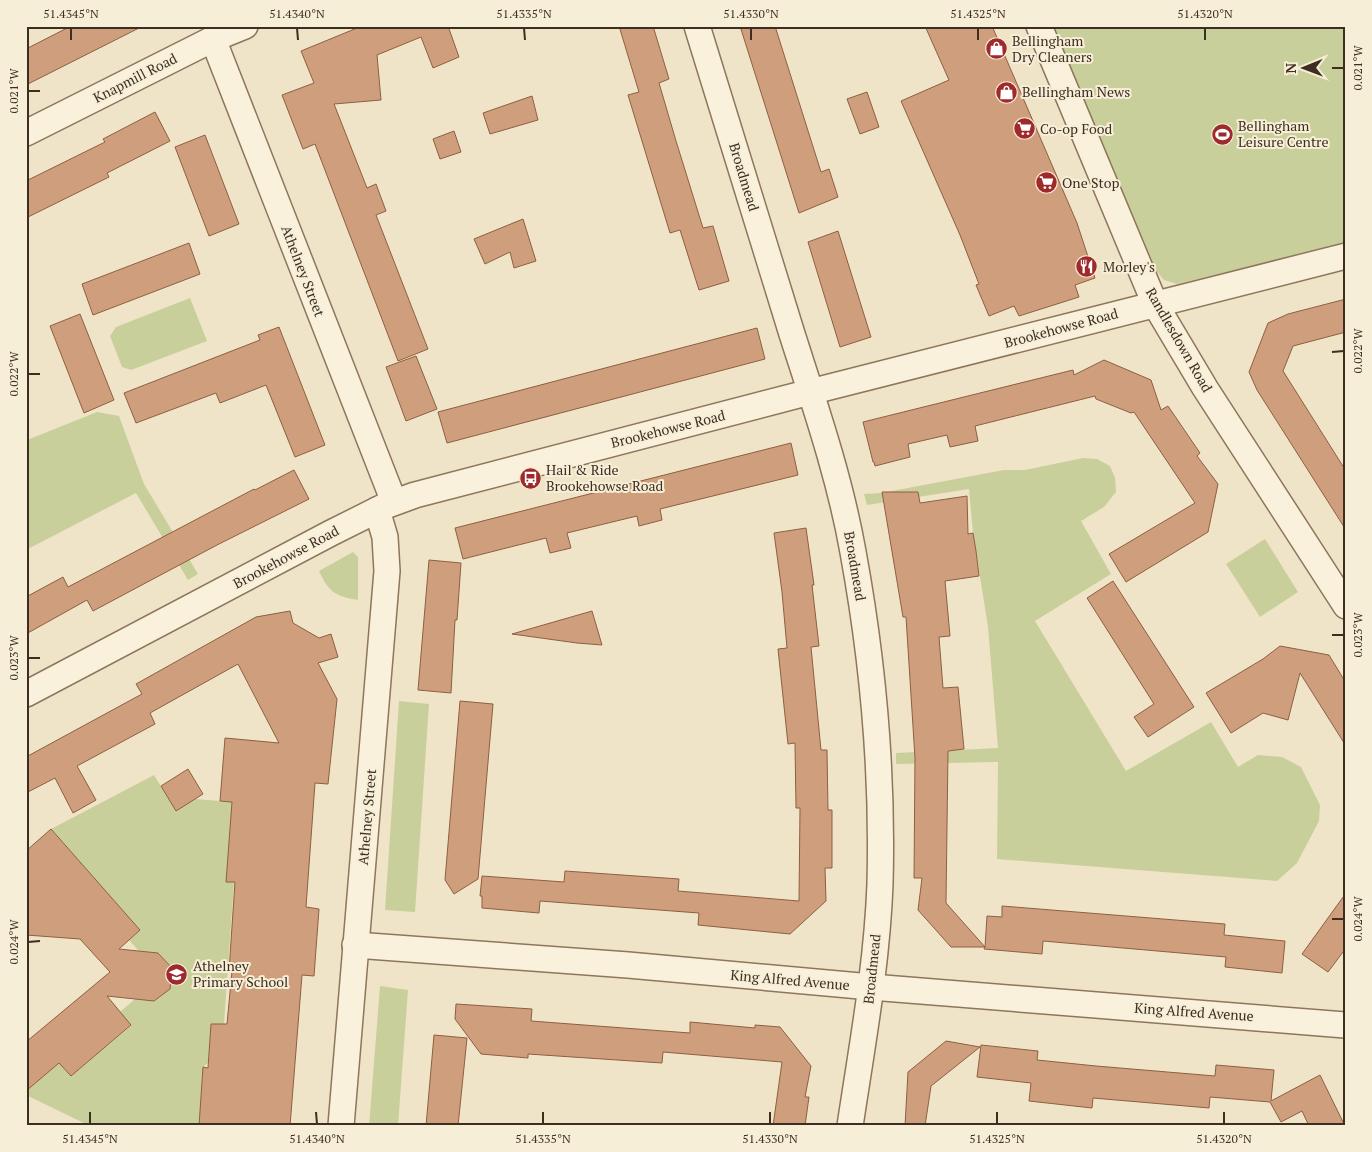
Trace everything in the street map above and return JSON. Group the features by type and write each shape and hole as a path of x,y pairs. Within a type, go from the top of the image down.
{"street":[{"name":"Knapmill Road","path":"26,133 213,39 245,26"},
{"name":"Broadmead","path":"697,26 830,454 853,551 871,670 876,728 880,886 871,987 850,1126"},
{"name":"Randlesdown Road","path":"1038,26 1155,304 1205,388 1342,592"},
{"name":"Athelney Street","path":"213,39 385,506 387,571 341,1126"},
{"name":"Brookehowse Road","path":"26,694 385,506 441,487 1346,256"},
{"name":"King Alfred Avenue","path":"355,945 628,965 1345,1028"}],"green space":[{"name":"Bellingham Leisure Centre","path":"1054,26 1346,26 1346,242 1177,284 1164,280 1152,266"},
{"path":"190,298 207,341 131,370 122,367 110,336 116,327"},
{"path":"97,412 119,416 144,484 198,574 188,580 136,493 26,550 26,438 27,440"},
{"path":"1083,458 1097,459 1110,466 1115,478 1116,492 1104,507 1081,521 1111,574 1035,621 1126,771 1211,722 1238,767 1258,755 1282,757 1301,767 1320,805 1319,821 1297,863 1277,881 997,859 998,762 896,764 896,753 998,748 988,627 973,533 969,489 867,505 864,494 881,493 1004,470 1025,470"},
{"path":"1265,539 1298,592 1260,617 1226,564"},
{"path":"353,552 358,557 358,600 343,597 333,592 319,571"},
{"path":"399,701 429,704 415,912 385,910"},
{"path":"154,775 176,811 195,799 245,803 227,882 234,882 224,1024 211,1024 208,1063 203,1067 199,1126 90,1126 26,1095 26,1091 59,1063 71,1076 131,1026 120,1012 135,999 154,1001 170,989 172,968 159,953 139,951 129,940 140,930 51,829"},
{"path":"380,986 408,990 398,1126 369,1126"}],"building":[{"path":"71,26 143,26 26,85 26,49"},
{"path":"362,26 448,26 459,57 433,68 421,37 377,55 381,100 334,104 367,188 376,184 386,211 376,215 428,349 398,361 315,144 303,149 282,95 314,83 301,51"},
{"path":"619,26 653,26 669,79 659,83 676,141 703,228 713,226 729,281 699,290 680,230 670,233 628,95 639,92"},
{"path":"740,26 775,26 821,172 829,169 838,197 799,213"},
{"path":"925,26 992,26 1077,223 1095,278 1075,285 1079,297 1019,316 1014,306 989,316 976,285 979,284 960,235 901,101 949,80"},
{"path":"867,92 879,127 860,134 847,99"},
{"path":"532,96 538,120 490,134 483,113"},
{"path":"155,112 170,141 107,173 109,177 26,218 26,181 105,142 103,139"},
{"path":"454,131 461,152 440,159 433,139"},
{"path":"205,135 239,224 209,236 175,147"},
{"path":"523,219 536,261 514,268 510,252 485,264 474,239"},
{"path":"838,231 871,337 840,347 808,242"},
{"path":"189,243 200,274 93,315 82,284"},
{"path":"1346,299 1346,332 1293,346 1283,371 1346,471 1346,530 1257,390 1249,372 1268,323 1288,314"},
{"path":"80,314 114,400 84,413 50,326"},
{"path":"279,327 325,445 295,457 266,385 220,403 216,393 136,423 124,393 260,340 258,335"},
{"path":"757,328 765,359 447,443 438,412"},
{"path":"416,356 437,409 406,421 386,367"},
{"path":"1104,360 1151,380 1161,410 1168,406 1200,453 1197,456 1218,484 1208,532 1126,582 1109,554 1195,503 1134,412 1131,413 1096,399 1095,396 975,426 978,441 950,447 947,435 908,444 910,457 875,466 873,462 863,422 1073,370 1074,375"},
{"path":"791,443 798,475 660,509 662,520 639,526 637,516 567,533 571,548 550,553 546,538 463,559 455,528"},
{"path":"294,470 309,499 217,545 93,611 87,600 26,634 26,597 63,577 68,587 254,489"},
{"path":"882,492 918,492 920,503 967,496 968,534 973,533 979,576 945,581 950,636 939,637 943,688 958,687 964,749 948,751 946,903 985,947 951,947 918,910 922,878 914,878 915,758 906,617 903,617"},
{"path":"806,528 814,585 812,585 819,646 811,647 821,750 827,750 828,810 832,810 832,868 825,868 826,901 790,934 698,925 699,913 540,901 539,913 482,908 482,896 480,896 482,876 564,882 565,871 679,879 678,891 799,901 800,808 796,808 795,743 788,744 778,649 787,648 774,533"},
{"path":"429,560 461,563 457,620 455,620 451,693 418,690"},
{"path":"1113,581 1194,707 1148,737 1134,717 1154,704 1087,598"},
{"path":"290,611 293,623 319,638 331,634 338,657 318,663 337,699 328,784 315,783 306,907 319,909 314,976 302,975 290,1126 199,1126 203,1067 208,1068 211,1024 227,1024 232,971 229,971 235,882 226,882 232,802 220,801 225,738 279,743 238,664 150,713 155,724 77,766 96,800 73,813 55,778 26,793 26,757 142,694 136,684 256,617"},
{"path":"592,611 602,645 512,634"},
{"path":"1280,646 1329,655 1346,683 1346,746 1300,673 1288,720 1263,713 1231,733 1206,693 1263,659"},
{"path":"460,701 493,704 478,879 454,894 445,880"},
{"path":"188,769 203,794 176,811 161,786"},
{"path":"51,829 140,930 119,949 158,953 172,968 170,989 154,1001 107,996 131,1025 71,1076 59,1063 26,1091 26,1042 110,972 80,939 26,935 26,851"},
{"path":"1346,893 1346,948 1328,972 1302,954"},
{"path":"1002,906 1225,924 1224,935 1285,941 1282,973 1225,967 1226,957 1043,941 1042,954 984,949 987,916 1002,917"},
{"path":"456,1004 532,1009 531,1021 690,1033 690,1022 755,1028 755,1025 780,1027 811,1066 805,1097 809,1097 805,1126 773,1126 782,1062 663,1052 662,1063 528,1054 528,1058 481,1054 455,1019"},
{"path":"434,1035 467,1038 458,1126 426,1126"},
{"path":"946,1041 980,1047 931,1086 925,1126 905,1126 908,1072"},
{"path":"981,1045 1038,1051 1037,1060 1096,1066 1215,1076 1216,1065 1274,1070 1271,1101 1320,1075 1345,1126 1309,1126 1302,1111 1281,1122 1270,1102 1210,1097 1209,1108 1093,1098 1092,1108 1029,1101 1031,1083 977,1077"}],"place":[{"name":"Bellingham Dry Cleaners","path":"996,49"},
{"name":"Bellingham News","path":"1006,92"},
{"name":"Co-op Food","path":"1024,129"},
{"name":"Bellingham Leisure Centre","path":"1222,134"},
{"name":"One Stop","path":"1046,183"},
{"name":"Morley's","path":"1087,267"},
{"name":"Hail & Ride Brookehowse Road","path":"530,478"},
{"name":"Athelney Primary School","path":"177,974"}]}
